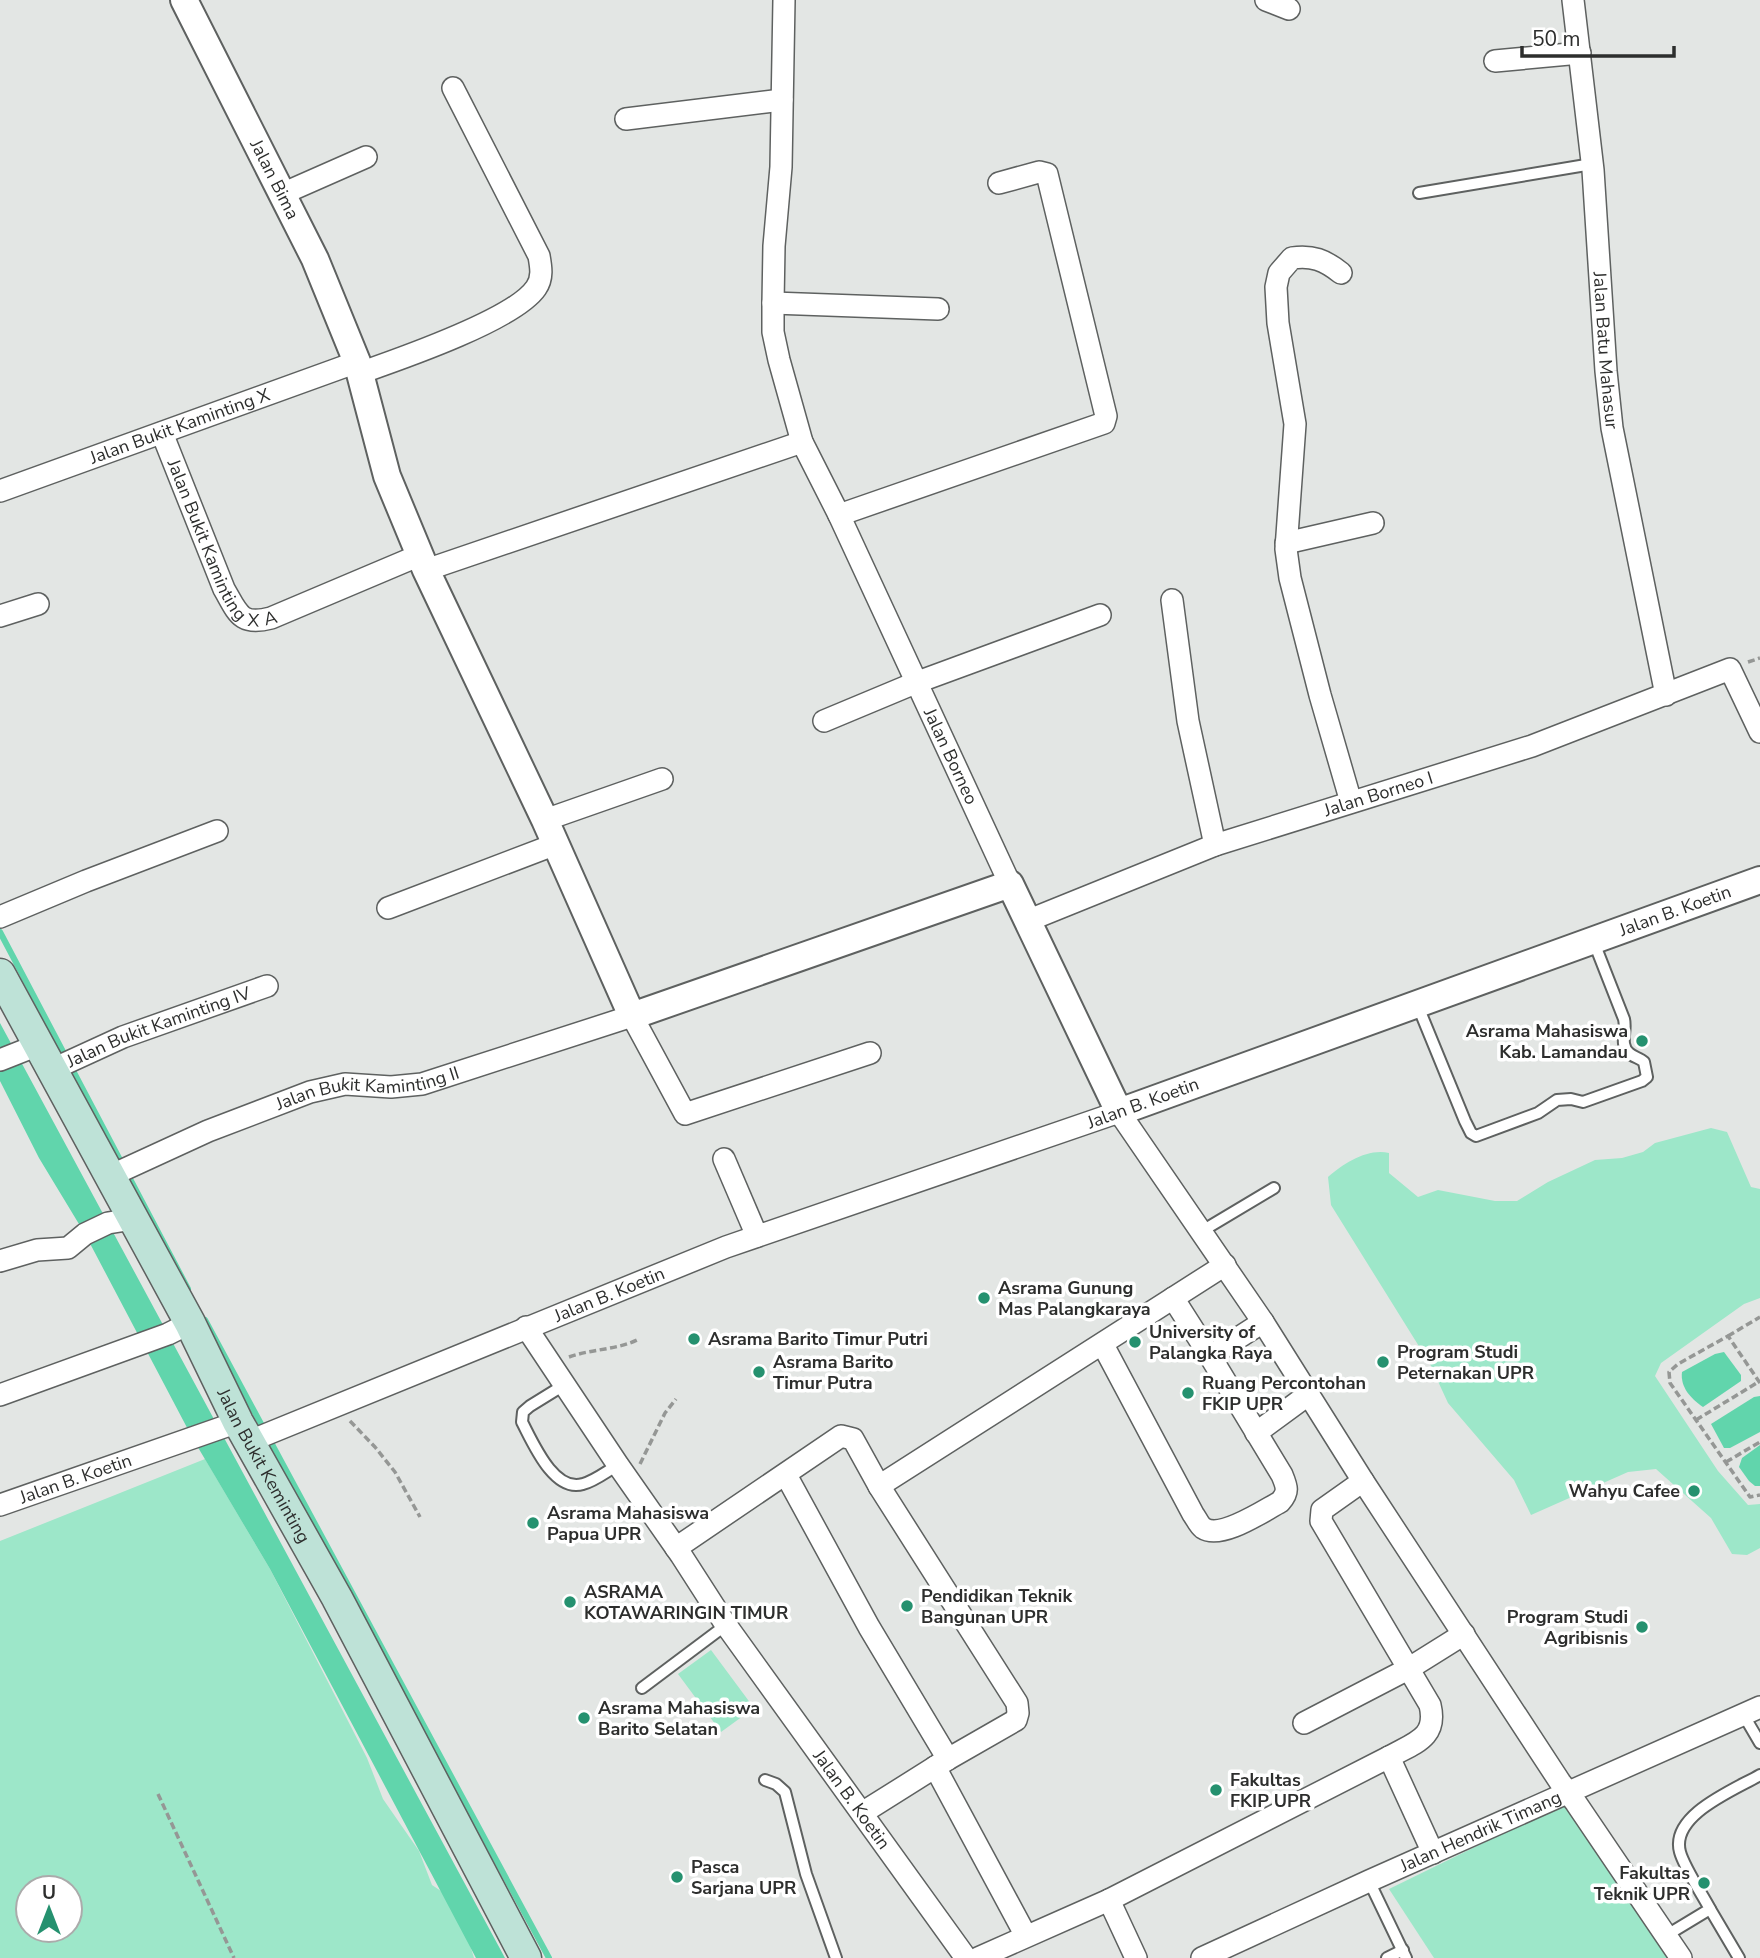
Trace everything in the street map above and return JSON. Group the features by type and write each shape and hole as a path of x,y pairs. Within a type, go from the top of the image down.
{"main road":[{"name":"Jalan Bukit Keminting","path":"0,974 26,1057 110,1176 121,1221 236,1431 337,1598 526,1958"}],"street":[{"name":"Jalan Bima","path":"184,0 315,259 359,367 387,476 423,563 550,832 632,1016"},
{"name":"Jalan Borneo","path":"784,0 781,167 774,246 773,332 802,442 839,515 915,683 1119,1112"},
{"path":"1266,0 1289,9"},
{"name":"Jalan Batu Mahasur","path":"1573,0 1592,164 1612,428 1666,695"},
{"path":"1495,61 1580,53"},
{"name":"Jalan Bukit Kaminting X","path":"0,491 162,433 462,333 527,299 538,285 542,271 539,256 453,88"},
{"path":"626,119 782,100"},
{"path":"282,194 366,157"},
{"path":"839,515 1104,423 1106,416 1047,174 1039,172 999,183"},
{"path":"1340,273 1328,262 1292,258 1279,273 1276,288 1278,323 1295,424 1286,543 1290,578 1351,802"},
{"path":"773,303 938,309"},
{"name":"Jalan Bukit Kaminting X A","path":"162,433 224,589 237,612 246,620 255,622 271,618 423,563"},
{"path":"423,563 802,442"},
{"path":"1286,543 1373,523"},
{"path":"1171,600 1188,721 1216,845"},
{"path":"0,616 38,604"},
{"path":"824,721 915,683 1100,615"},
{"name":"Jalan Borneo I","path":"1027,921 1216,845 1532,746 1730,669 1760,732"},
{"path":"388,908 662,779"},
{"path":"0,917 217,831"},
{"name":"Jalan B. Koetin","path":"0,1505 193,1439 339,1405 526,1327 757,1236 1119,1112 1760,880"},
{"path":"870,1053 685,1114 632,1016 1010,884"},
{"name":"Jalan Bukit Kaminting IV","path":"26,1057 123,1037 267,986"},
{"name":"Jalan Bukit Kaminting II","path":"110,1176 208,1130 310,1092 345,1084 391,1087 422,1084 632,1016"},
{"path":"1119,1112 1264,1322 1363,1481 1560,1782 1681,1958"},
{"path":"724,1159 757,1236"},
{"path":"0,1261 37,1250 68,1248 85,1234 121,1221"},
{"path":"879,1486 1225,1265"},
{"path":"1103,1345 1202,1527 1211,1531 1225,1531 1280,1502 1286,1495 1287,1487 1282,1475 1173,1298"},
{"path":"1210,1356 1264,1322"},
{"name":"Jalan B. Koetin","path":"526,1327 726,1625 966,1958"},
{"path":"0,1395 179,1329"},
{"path":"1256,1433 1310,1394"},
{"path":"676,1548 841,1436 853,1439 879,1486 1017,1703 1018,1713 1016,1720 862,1813"},
{"path":"786,1475 941,1763 1026,1936"},
{"path":"978,1958 1109,1900 1389,1757 1428,1734 1433,1725 1430,1705 1321,1521 1322,1510 1363,1481"},
{"path":"1304,1723 1409,1668 1464,1634"},
{"name":"Jalan Hendrik Timang","path":"1202,1958 1752,1711"},
{"path":"1389,1757 1433,1853"},
{"path":"1109,1900 1136,1958"}],"lane":[{"path":"1419,193 1592,164"},
{"path":"1417,1004 1465,1121 1471,1133 1476,1136 1538,1113 1557,1100 1583,1102 1617,1091 1642,1081 1648,1072 1644,1062 1624,1047 1624,1019 1592,940"},
{"path":"1202,1231 1274,1188"},
{"path":"559,1376 523,1412 522,1422 556,1479 567,1485 582,1485 622,1472"},
{"path":"642,1688 726,1625"},
{"path":"1752,1711 1760,1743"},
{"path":"1738,1958 1679,1851 1681,1828 1692,1815 1760,1775"},
{"path":"765,1780 776,1784 785,1793 806,1874 836,1958"},
{"path":"1369,1881 1405,1954 1387,1958"},
{"path":"1667,1935 1710,1909"}],"path":[{"path":"1760,1317 1678,1364 1669,1373 1670,1383 1750,1497 1760,1495"},
{"path":"1696,1420 1760,1382 1728,1336"},
{"path":"559,1376 567,1358 588,1350 626,1345 637,1340"},
{"path":"622,1472 637,1469 665,1413 676,1399"},
{"path":"339,1405 351,1424 376,1447 395,1472 420,1517"},
{"path":"1726,1462 1760,1442"},
{"path":"158,1794 234,1958"}],"shaded area":[{"path":"0,1023 505,1958 476,1958 270,1569 193,1439 85,1234 39,1158 0,1081"},
{"path":"1711,1128 1727,1132 1751,1187 1760,1189 1760,1298 1744,1304 1661,1363 1655,1376 1718,1471 1748,1505 1760,1504 1760,1548 1747,1555 1732,1554 1711,1518 1656,1469 1628,1472 1531,1515 1514,1480 1448,1403 1430,1364 1331,1205 1328,1177 1357,1158 1373,1153 1389,1153 1389,1173 1418,1197 1438,1190 1495,1201 1517,1201 1548,1182 1595,1160 1622,1158 1643,1152 1655,1143"},
{"path":"1724,1352 1741,1375 1741,1381 1703,1407 1687,1392 1682,1372"},
{"path":"1760,1396 1760,1432 1730,1448 1724,1448 1711,1424 1754,1397"},
{"path":"1760,1445 1760,1486 1755,1486 1739,1467 1742,1458"},
{"path":"205,1459 270,1569 367,1758 383,1799 419,1851 432,1885 441,1891 464,1925 474,1958 0,1958 0,1541"},
{"path":"711,1650 754,1708 721,1732 678,1674"},
{"path":"1571,1800 1669,1958 1434,1958 1389,1889"}],"waterway":[{"path":"0,932 188,1289"},
{"path":"205,1320 549,1958"}],"place":[{"name":"Asrama Mahasiswa Kab. Lamandau","path":"1642,1041"},
{"name":"Asrama Gunung Mas Palangkaraya","path":"984,1298"},
{"name":"Asrama Barito Timur Putri","path":"694,1339"},
{"name":"University of Palangka Raya","path":"1135,1342"},
{"name":"Program Studi Peternakan UPR","path":"1383,1362"},
{"name":"Asrama Barito Timur Putra","path":"759,1372"},
{"name":"Ruang Percontohan FKIP UPR","path":"1188,1393"},
{"name":"Wahyu Cafee","path":"1694,1491"},
{"name":"Asrama Mahasiswa Papua UPR","path":"533,1523"},
{"name":"ASRAMA KOTAWARINGIN TIMUR","path":"570,1602"},
{"name":"Pendidikan Teknik Bangunan UPR","path":"907,1606"},
{"name":"Program Studi Agribisnis","path":"1642,1627"},
{"name":"Asrama Mahasiswa Barito Selatan","path":"584,1718"},
{"name":"Fakultas FKIP UPR","path":"1216,1790"},
{"name":"Pasca Sarjana UPR","path":"677,1877"},
{"name":"Fakultas Teknik UPR","path":"1704,1883"}]}
